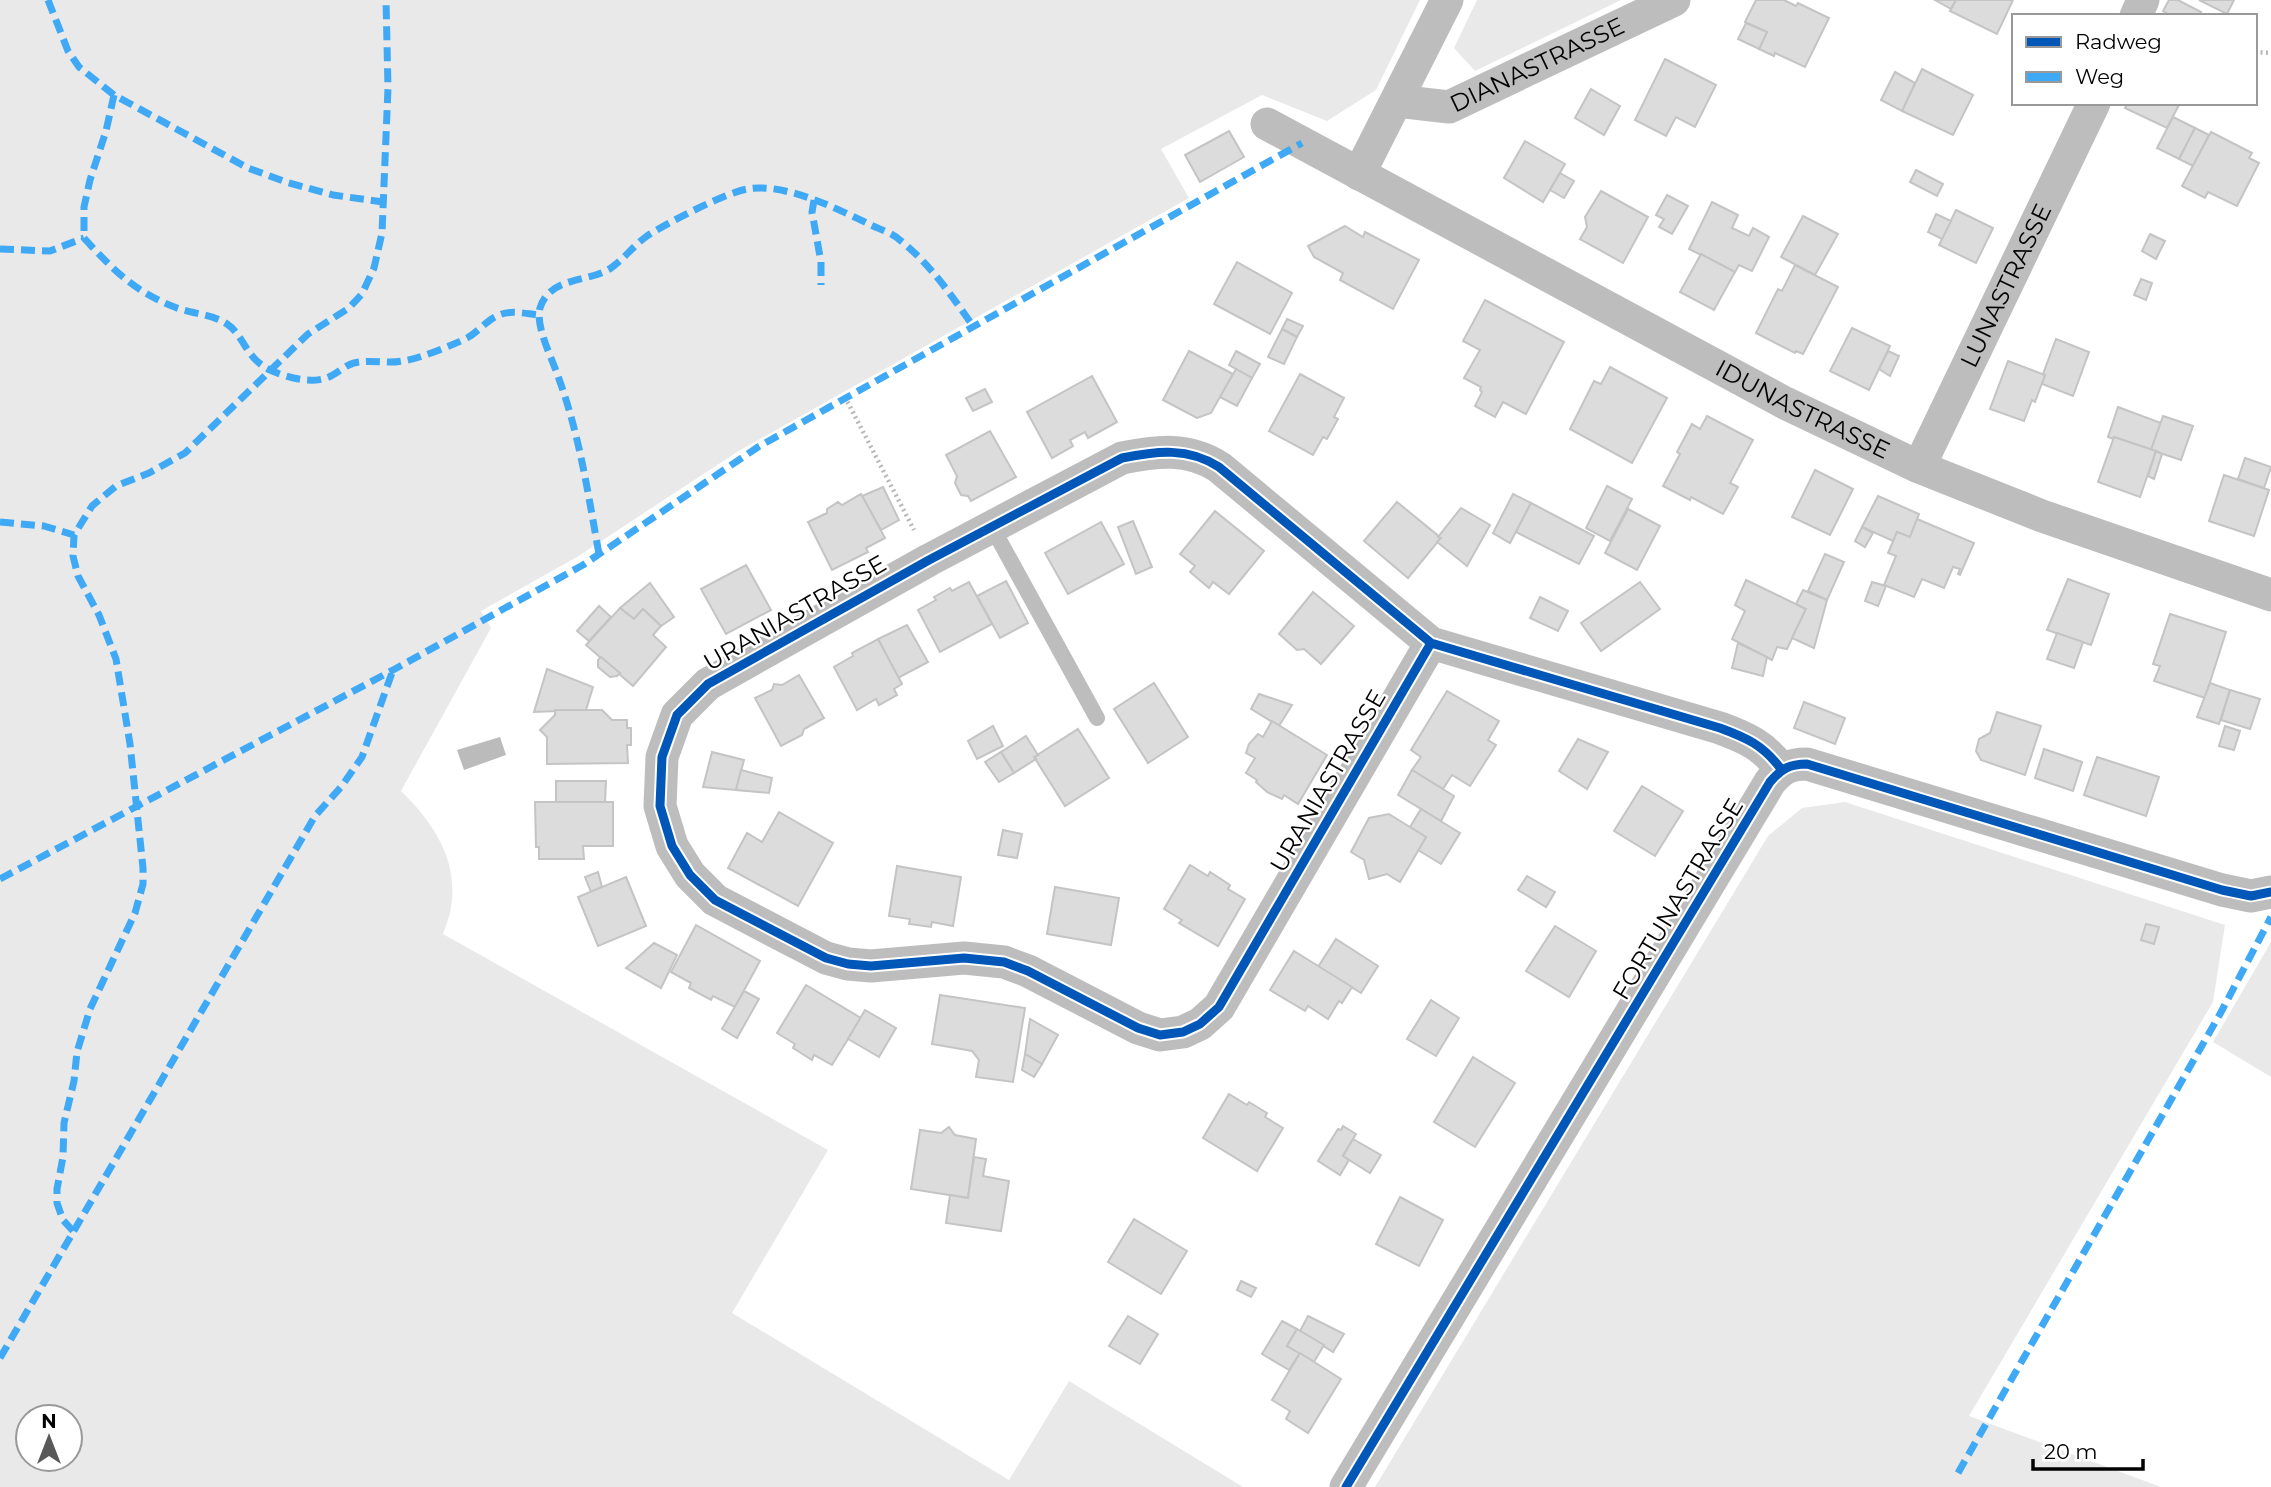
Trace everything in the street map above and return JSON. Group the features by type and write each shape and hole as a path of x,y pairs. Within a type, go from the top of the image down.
{"street":[{"path":"1359,174 1447,0"},
{"name":"DIANASTRASSE","path":"1397,101 1449,107 1675,0"},
{"name":"LUNASTRASSE","path":"1919,467 2093,105"},
{"name":"IDUNASTRASSE","path":"1266,124 1785,403 1919,467 2042,516 2271,595"},
{"name":"URANIASTRASSE","path":"1431,643 1219,1007 1200,1024 1183,1032 1160,1035 1138,1028 1028,971 1004,962 964,958 871,966 848,964 827,958 715,900 690,875 672,846 660,806 662,757 677,715 720,675 1122,458 1153,452 1178,452 1204,458 1219,467 1431,643 1720,728 1752,740 1769,754 1781,769"},
{"path":"1781,769 1794,764 1807,764 2222,890 2251,896 2271,892"},
{"name":"FORTUNASTRASSE","path":"1346,1487 1770,782 1781,769"}],"lane":[{"path":"992,527 1097,718"}],"path":[{"path":"845,397 929,560"}],"shaded area":[{"path":"0,0 1420,0 1376,90 1327,121 1262,95 1161,149 1189,198 737,452 577,557 481,611 491,628 401,791 433,828 447,858 452,890 443,934 828,1150 732,1313 1009,1480 1069,1381 1243,1487 0,1487"},
{"path":"1477,0 1621,0 1475,71 1454,48"},
{"path":"500,737 506,755 464,770 457,750"},
{"path":"1845,802 2225,925 2213,1002 1969,1416 2161,1487 1375,1487 1768,836 1802,808"},
{"path":"2271,942 2271,1077 2213,1042"}],"building":[{"path":"1756,0 1784,0 1796,6 1798,3 1829,18 1805,67 1775,53 1774,56 1759,49 1767,32 1745,22"},
{"path":"1935,0 1956,0 1951,9"},
{"path":"1956,0 2013,0 1997,34 1950,11"},
{"path":"2169,0 2178,0 2201,12 2168,14 2163,11"},
{"path":"2199,0 2234,0 2227,14"},
{"path":"1746,23 1767,32 1759,49 1738,39"},
{"path":"1665,59 1716,85 1695,127 1676,117 1666,136 1635,120"},
{"path":"1922,69 1973,95 1953,135 1902,111"},
{"path":"1895,72 1915,83 1902,111 1881,100"},
{"path":"1591,89 1620,106 1604,135 1575,118"},
{"path":"2127,105 2179,105 2167,128 2125,108"},
{"path":"2173,117 2195,128 2179,159 2157,148"},
{"path":"2195,128 2209,135 2193,166 2179,159"},
{"path":"1229,131 1244,157 1200,182 1185,155"},
{"path":"2211,132 2252,153 2249,158 2259,163 2237,206 2208,192 2205,198 2182,186"},
{"path":"1525,141 1565,164 1543,202 1504,178"},
{"path":"1916,170 1943,184 1937,196 1910,182"},
{"path":"1560,173 1574,181 1564,198 1550,190"},
{"path":"1601,191 1648,217 1623,263 1580,239 1587,227 1585,217"},
{"path":"1667,195 1688,206 1672,234 1659,227 1664,219 1656,215"},
{"path":"1712,202 1738,215 1732,228 1749,236 1753,228 1769,237 1752,271 1739,265 1735,272 1689,249"},
{"path":"1956,210 1993,228 1976,263 1939,245"},
{"path":"1936,214 1951,221 1942,239 1928,232"},
{"path":"1803,216 1838,234 1815,275 1781,257"},
{"path":"1345,226 1363,237 1365,232 1419,260 1393,309 1340,280 1343,273 1314,257 1308,246"},
{"path":"2150,234 2165,241 2156,259 2142,251"},
{"path":"1701,254 1735,272 1714,310 1680,292"},
{"path":"1237,262 1292,293 1270,334 1214,304"},
{"path":"1795,265 1838,287 1803,354 1796,351 1795,353 1756,333 1778,289 1782,291"},
{"path":"2141,279 2152,283 2146,300 2134,295"},
{"path":"1485,300 1564,342 1526,414 1503,402 1495,417 1475,406 1482,392 1481,387 1464,378 1480,350 1463,341"},
{"path":"1287,319 1303,326 1297,337 1282,329"},
{"path":"1852,328 1890,346 1869,390 1830,371"},
{"path":"1282,329 1297,337 1284,364 1268,357"},
{"path":"2056,339 2089,352 2073,396 2042,384"},
{"path":"1189,351 1233,374 1211,413 1197,418 1163,400"},
{"path":"1236,351 1260,364 1252,378 1229,365"},
{"path":"1888,351 1899,356 1890,376 1879,369"},
{"path":"2008,361 2045,375 2035,402 2032,400 2024,421 1990,409"},
{"path":"1610,367 1667,398 1632,463 1570,429 1594,381 1601,384"},
{"path":"1236,369 1252,378 1237,406 1220,397"},
{"path":"1300,374 1344,398 1334,417 1338,419 1327,439 1323,437 1313,455 1269,431"},
{"path":"1092,376 1117,422 1088,438 1085,432 1070,440 1073,446 1052,458 1027,412"},
{"path":"985,389 992,402 973,411 966,398"},
{"path":"2118,407 2161,423 2151,450 2108,437"},
{"path":"1707,416 1753,440 1730,483 1738,487 1723,514 1663,486 1692,424 1700,429"},
{"path":"2163,416 2193,426 2181,460 2151,450"},
{"path":"990,431 1016,477 971,501 968,496 961,495 955,483 957,476 946,455"},
{"path":"2114,437 2156,451 2140,497 2098,482"},
{"path":"2156,451 2162,454 2154,479 2148,476"},
{"path":"2245,458 2271,467 2264,488 2238,479"},
{"path":"1815,470 1853,489 1830,535 1792,517"},
{"path":"2224,475 2269,490 2254,536 2209,521"},
{"path":"1607,486 1632,499 1610,541 1586,528"},
{"path":"883,487 899,520 881,530 862,496"},
{"path":"861,494 885,538 866,548 868,552 832,570 808,522 827,513 827,509 838,502 842,505"},
{"path":"1513,494 1531,503 1510,543 1493,533"},
{"path":"1878,496 1919,514 1910,537 1897,532 1893,541 1862,527"},
{"path":"1397,502 1441,538 1408,578 1364,541"},
{"path":"1531,503 1594,536 1579,564 1516,532"},
{"path":"1461,508 1490,525 1467,566 1437,542"},
{"path":"1628,509 1660,526 1637,570 1605,553"},
{"path":"1215,511 1264,551 1229,594 1213,582 1209,588 1190,572 1195,566 1180,554"},
{"path":"1917,519 1974,543 1960,575 1960,569 1953,567 1944,588 1922,579 1914,597 1884,585 1896,556 1888,553 1897,532 1910,537"},
{"path":"1133,521 1152,567 1136,574 1118,527"},
{"path":"1101,522 1124,564 1068,594 1045,553"},
{"path":"1862,527 1873,533 1865,547 1855,541"},
{"path":"1825,554 1844,562 1827,600 1808,591"},
{"path":"746,565 771,610 726,634 701,589"},
{"path":"2068,579 2109,594 2091,645 2047,630"},
{"path":"1746,580 1806,609 1787,649 1777,647 1772,660 1732,639 1745,611 1735,605"},
{"path":"1006,581 1028,623 1000,638 977,596"},
{"path":"969,582 992,624 940,652 918,610 950,588 952,591"},
{"path":"1640,582 1660,609 1601,651 1581,623"},
{"path":"1872,582 1886,586 1878,606 1865,601"},
{"path":"650,583 674,617 661,626 643,609 634,619 620,608"},
{"path":"1803,590 1827,600 1814,648 1792,638 1806,609 1796,604"},
{"path":"1313,592 1354,626 1321,664 1304,649 1297,650 1279,634"},
{"path":"1540,597 1568,611 1558,631 1530,618"},
{"path":"599,606 611,617 589,641 577,631"},
{"path":"620,608 634,619 643,609 661,626 653,635 666,647 633,686 586,645"},
{"path":"2170,614 2226,632 2205,698 2154,681 2160,666 2153,664"},
{"path":"907,625 928,662 898,678 878,639"},
{"path":"2057,633 2083,642 2074,668 2047,659"},
{"path":"878,639 902,684 894,689 897,695 879,705 876,699 857,710 834,667 853,656 852,653"},
{"path":"1738,643 1767,657 1763,676 1732,668"},
{"path":"601,657 620,673 617,676 610,677 598,667"},
{"path":"547,669 593,687 586,710 534,712"},
{"path":"799,675 824,718 804,729 802,735 781,746 755,698 772,690 774,684 782,685"},
{"path":"1154,683 1188,737 1148,763 1114,709"},
{"path":"2210,683 2230,690 2219,724 2197,717"},
{"path":"2230,690 2260,699 2250,729 2221,720"},
{"path":"1447,691 1499,721 1488,740 1496,745 1470,786 1452,775 1443,789 1412,770 1421,757 1411,750"},
{"path":"1259,694 1292,705 1279,726 1251,709"},
{"path":"1804,702 1845,718 1835,744 1794,728"},
{"path":"555,710 602,710 612,720 627,720 627,728 631,728 631,745 627,745 628,763 547,764 547,737 540,730 555,715"},
{"path":"1997,712 2041,726 2025,775 1981,760 1976,751 1979,739 1990,733"},
{"path":"1272,721 1327,755 1298,804 1284,795 1282,799 1267,792 1257,780 1246,773 1255,758 1246,753 1249,744 1258,734 1263,737"},
{"path":"993,726 1003,746 977,759 968,741"},
{"path":"2225,726 2240,731 2234,750 2219,746"},
{"path":"1078,729 1109,778 1065,806 1034,757"},
{"path":"1026,736 1038,755 1014,773 1001,752"},
{"path":"1578,739 1608,752 1587,789 1559,771"},
{"path":"2044,749 2082,762 2073,791 2035,778"},
{"path":"712,752 744,760 736,790 703,787"},
{"path":"1001,752 1014,773 999,782 985,762"},
{"path":"2097,757 2159,777 2146,816 2084,795"},
{"path":"741,770 772,778 769,793 736,790"},
{"path":"1412,770 1454,796 1441,821 1398,795"},
{"path":"556,781 606,781 605,802 556,802"},
{"path":"1642,786 1683,811 1655,856 1614,831"},
{"path":"535,802 613,802 613,846 583,846 584,859 539,859 539,847 536,847"},
{"path":"1421,809 1460,833 1441,864 1418,850 1426,837 1410,827"},
{"path":"779,812 833,843 798,906 728,868 747,833 762,842"},
{"path":"1389,814 1426,837 1400,882 1387,874 1369,879 1364,860 1351,852 1369,818"},
{"path":"1003,830 1022,834 1017,858 998,855"},
{"path":"1190,865 1208,876 1210,872 1230,885 1228,889 1245,899 1218,946 1179,923 1182,920 1164,909"},
{"path":"897,866 961,877 953,926 932,922 931,927 909,924 910,919 889,916"},
{"path":"598,872 602,887 591,892 585,877"},
{"path":"1527,876 1555,892 1546,907 1518,890"},
{"path":"626,877 646,926 598,946 578,897"},
{"path":"1055,887 1119,898 1111,945 1047,934"},
{"path":"2146,924 2159,927 2154,944 2141,940"},
{"path":"696,925 760,961 735,1007 713,996 711,1000 689,988 691,983 671,972"},
{"path":"1555,926 1596,951 1569,997 1526,971"},
{"path":"1336,939 1378,966 1361,993 1318,967"},
{"path":"654,943 677,955 661,988 626,968"},
{"path":"1294,951 1352,987 1328,1019 1308,1006 1305,1011 1270,990"},
{"path":"806,985 861,1018 832,1065 814,1055 812,1060 793,1048 795,1044 777,1033"},
{"path":"744,991 759,999 737,1038 722,1029"},
{"path":"940,995 1025,1008 1013,1082 976,1077 979,1060 972,1051 932,1044"},
{"path":"1431,1000 1459,1018 1436,1056 1407,1039"},
{"path":"865,1010 896,1028 879,1057 848,1039"},
{"path":"1030,1019 1058,1035 1042,1064 1025,1054"},
{"path":"1025,1054 1042,1064 1034,1077 1022,1070"},
{"path":"1473,1057 1515,1083 1475,1147 1434,1122"},
{"path":"1229,1094 1267,1113 1265,1117 1283,1128 1257,1171 1203,1138"},
{"path":"1343,1126 1356,1134 1343,1156 1349,1160 1340,1175 1318,1161 1338,1129 1341,1130"},
{"path":"949,1127 955,1135 976,1139 968,1198 911,1189 920,1130 941,1133"},
{"path":"1353,1139 1381,1155 1370,1173 1343,1156"},
{"path":"974,1157 986,1159 983,1176 1009,1181 1001,1231 946,1223 950,1195 968,1198"},
{"path":"1400,1197 1443,1220 1419,1266 1376,1244"},
{"path":"1134,1219 1187,1251 1161,1294 1108,1262"},
{"path":"1241,1281 1256,1288 1251,1297 1237,1290"},
{"path":"1128,1316 1158,1334 1140,1364 1109,1346"},
{"path":"1308,1316 1344,1334 1333,1352 1300,1331"},
{"path":"1282,1321 1297,1329 1287,1346 1300,1353 1289,1370 1262,1354"},
{"path":"1297,1329 1324,1345 1314,1362 1287,1346"},
{"path":"1300,1353 1341,1379 1308,1433 1286,1419 1290,1411 1272,1400"}],"marked path":[{"path":"48,0 68,51 79,67 114,95 248,168 333,195 383,202"},
{"path":"73,1231 63,1220 57,1203 57,1189 63,1157 64,1123 74,1081 77,1052 90,1009 135,913 143,884 130,744 116,659 99,615 78,576 73,556 74,535 92,506 116,486 149,473 185,453 308,334 349,308 362,294 374,268 382,233 388,88 386,0"},
{"path":"114,95 84,207 84,238 137,288 162,302 227,324 255,359 270,370 300,379 324,379 354,363 402,361 434,352 467,338 502,314 518,312 539,315"},
{"path":"0,879 393,670 583,565 758,447 1302,143"},
{"path":"599,554 573,422 540,324 540,308 552,290 611,268 647,236 696,209 737,192 762,188 795,193 812,199 895,236 931,270 973,326"},
{"path":"814,200 812,212 821,262 821,285"},
{"path":"0,249 50,251 84,238"},
{"path":"0,522 44,526 74,535"},
{"path":"0,1358 315,816 341,787 362,757 393,670"},
{"path":"1958,1473 2220,1014 2271,917"}],"cycle path":[{"path":"1431,643 1219,1007 1200,1024 1183,1032 1160,1035 1138,1028 1028,971 1004,962 964,958 871,966 826,958 715,900 690,875 672,846 660,806 662,757 677,715 708,684 929,560 1122,458 1160,452 1196,456 1219,467 1431,643 1720,728 1754,743 1781,769"},
{"path":"1346,1487 1770,782 1782,771 1790,766 1807,764 2222,890 2251,896 2271,892"}]}
